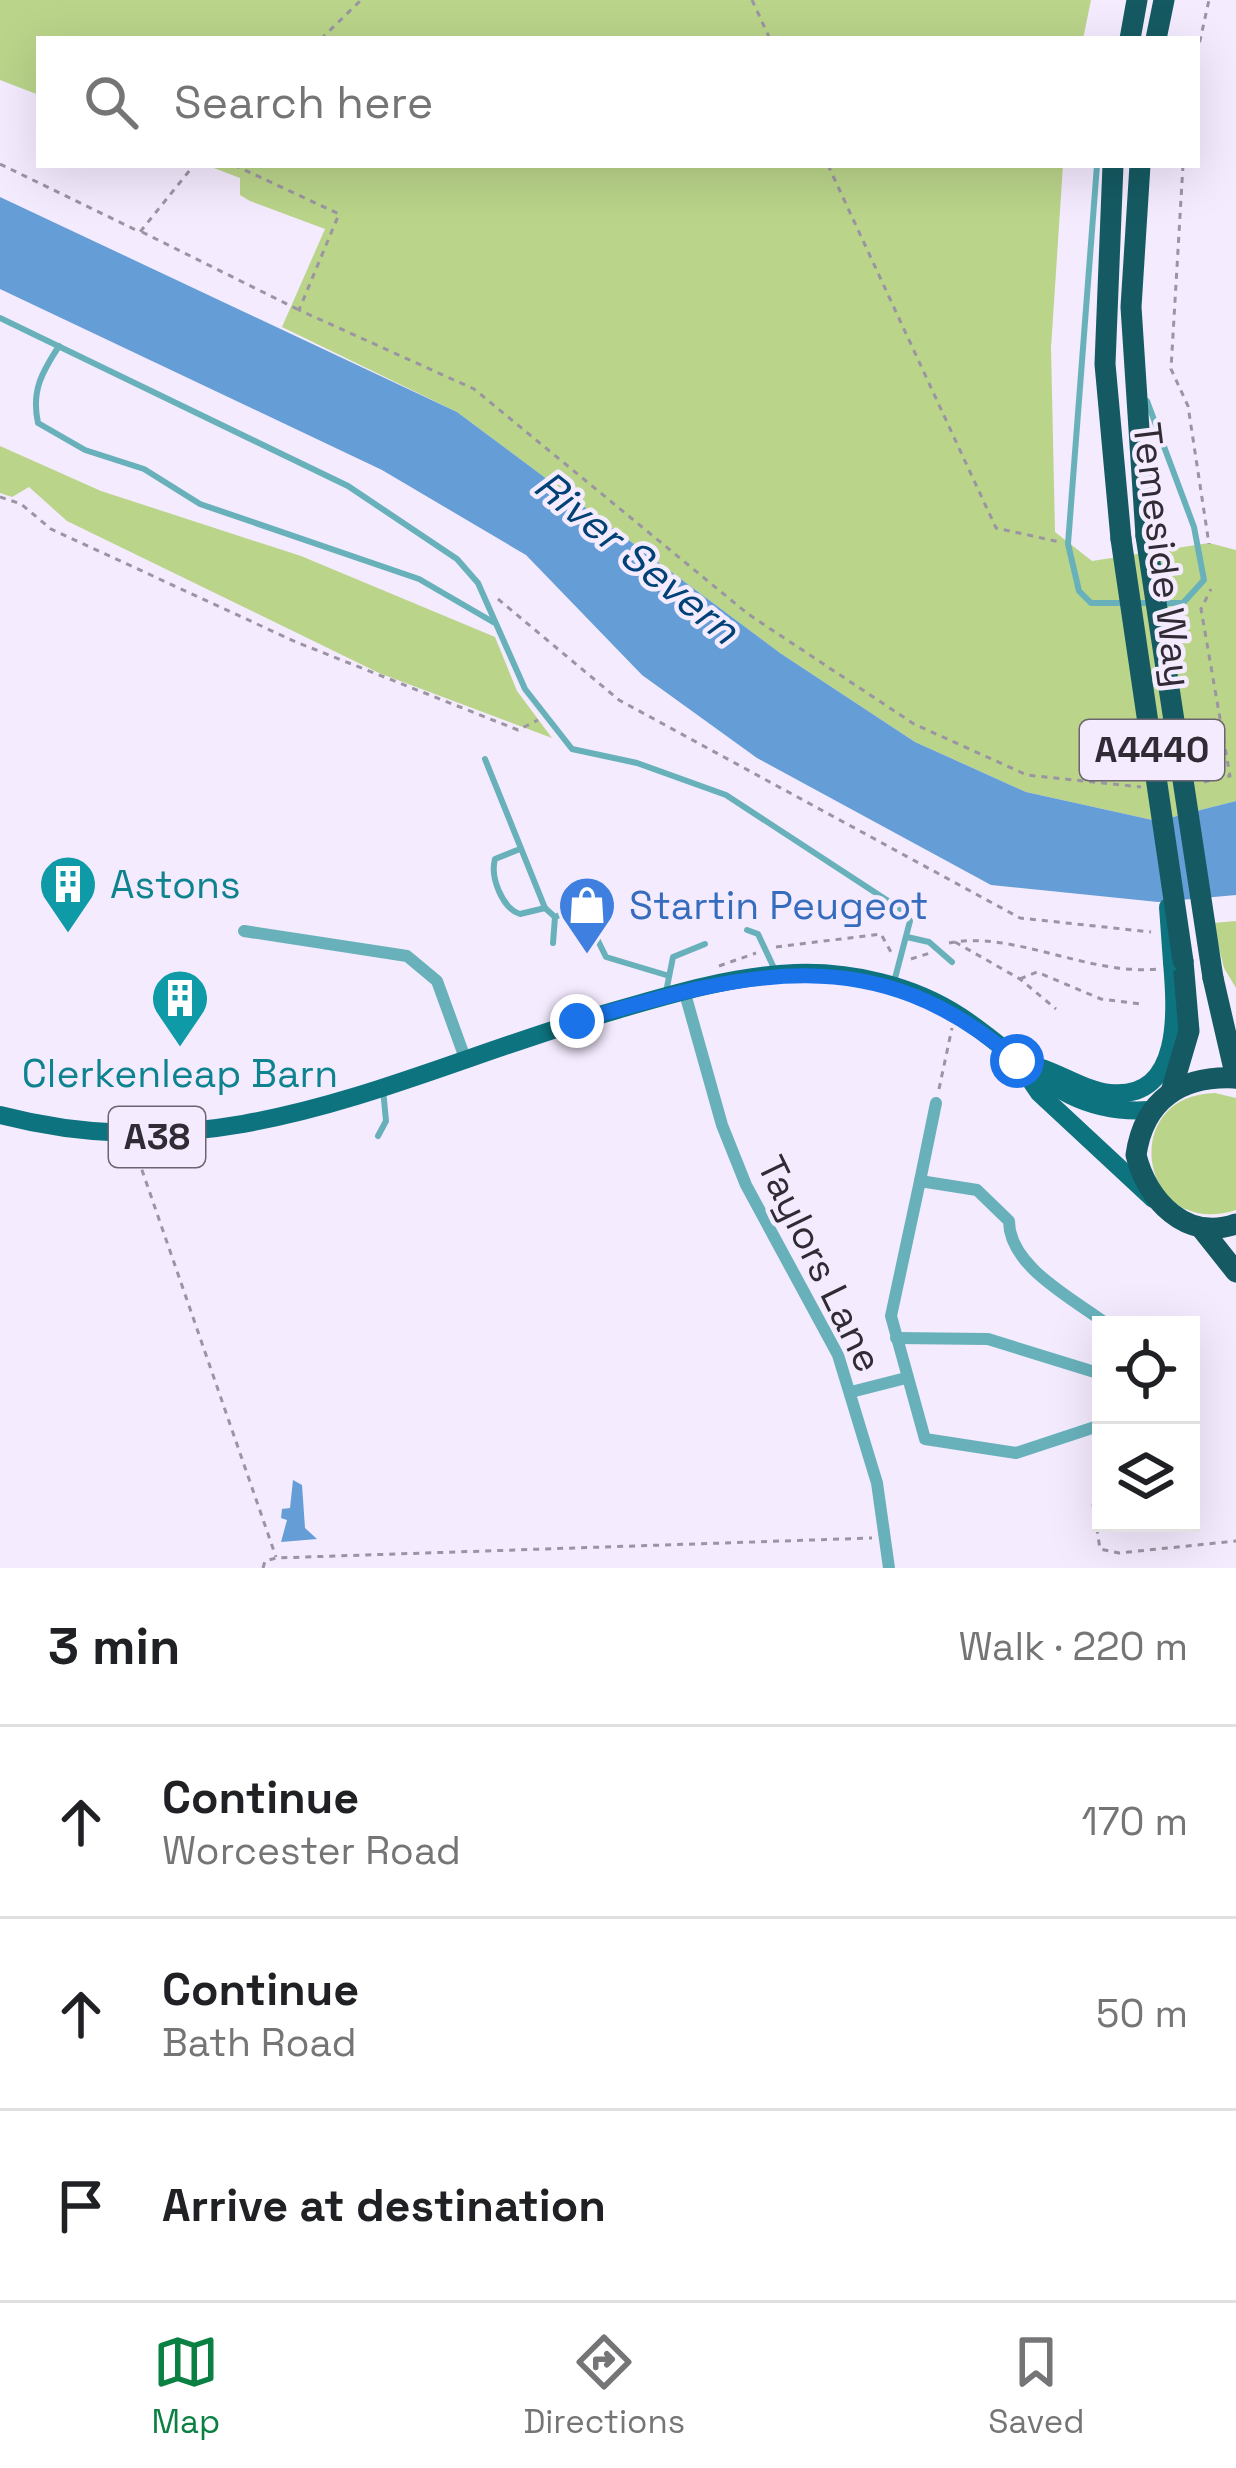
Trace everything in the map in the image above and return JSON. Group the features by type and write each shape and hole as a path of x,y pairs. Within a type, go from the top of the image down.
{"highway":[{"path":"1130,36 1136,0"},
{"path":"1157,36 1164,0"},
{"name":"Temeside Way","path":"1114,168 1105,364 1121,539 1189,1031 1171,1092"},
{"name":"Temeside Way","path":"1140,168 1133,366 1146,536 1213,978 1236,1078"},
{"path":"1236,1078 1188,1084 1171,1092 1149,1110 1136,1155 1157,1202 1201,1228 1236,1272"},
{"path":"1201,1228 1236,1224"}],"main road":[{"path":"1017,1061 1112,1094 1148,1084 1160,1073 1172,1045 1178,961"},
{"name":"A38","path":"0,1115 47,1127 134,1137 215,1133 266,1123 672,987 776,975 838,974 893,986 955,1012 1017,1061 1108,1113 1149,1110"},
{"path":"1219,1013 1236,1032"},
{"name":"A38","path":"1017,1061 1039,1093 1157,1202"}],"street":[{"path":"244,931 407,956 437,982 465,1058"},
{"name":"Taylors Lane","path":"672,987 746,1185 838,1355 877,1484 889,1568"},
{"path":"936,1103 891,1316 925,1439 1016,1453 1092,1428"},
{"path":"920,1181 977,1190 1009,1221 1009,1238 1020,1257 1096,1316"},
{"path":"896,1338 988,1339 1092,1371"},
{"path":"851,1392 906,1378"}],"lane":[{"path":"1119,36 1136,0"},
{"path":"1097,168 1068,544 1079,591 1091,603 1183,603 1204,580 1194,527 1133,366"},
{"path":"0,318 349,486 457,559 478,583 525,689 572,749 637,763 726,796 905,912 910,921 893,986"},
{"path":"59,346 41,374 33,403 38,423 59,438 144,469 200,504 419,579 496,624"},
{"path":"485,759 544,908 555,916"},
{"path":"520,849 495,860 492,867 505,904 520,914 544,908"},
{"path":"555,916 581,906 606,957 672,987 681,950 705,944"},
{"path":"553,943 555,916"},
{"path":"747,931 758,934 776,975"},
{"path":"907,937 928,942 952,962"},
{"path":"378,1136 386,1121 382,1085"}],"path":[{"path":"324,36 361,0"},
{"path":"752,0 769,36"},
{"path":"1200,40 1209,0"},
{"path":"0,164 299,310 474,389 748,614 914,724 1027,776 1142,787"},
{"path":"140,232 192,168"},
{"path":"240,168 339,214 299,310"},
{"path":"829,168 996,528 1068,544"},
{"path":"1183,168 1171,369 1188,406"},
{"path":"0,497 21,504 51,529 382,679 518,730 546,716"},
{"path":"478,583 619,700 1000,908 1020,918 1143,931"},
{"path":"1198,783 1230,776"},
{"path":"953,941 1020,979 1056,1009"},
{"path":"1020,979 1036,972 1101,999 1140,1004"},
{"path":"936,1103 955,1012"},
{"path":"134,1137 134,1158 276,1558"},
{"path":"1098,1532 1100,1550 1119,1553 1236,1541"},
{"path":"263,1568 265,1561 276,1558 885,1537"}],"green space":[{"path":"0,0 1091,0 1084,36 36,36 36,94 0,80"},
{"path":"214,168 1063,168 1051,348 1055,532 1092,561 1209,543 1236,550 1236,801 1157,821 1026,792 915,742 780,653 457,412 282,327 325,229 240,195 240,178"},
{"path":"0,446 101,491 301,556 495,637 517,691 552,738 379,673 67,521 29,487 12,497 0,493"},
{"path":"1236,921 1236,988 1224,968 1213,923"},
{"path":"1215,1093 1236,1098 1236,1210 1203,1214 1178,1205 1161,1187 1152,1164 1153,1139 1163,1116 1184,1100"}],"water":[{"name":"River Severn","path":"0,197 457,412 780,653 915,742 1026,792 1157,821 1236,801 1236,895 1158,902 991,885 757,758 642,675 526,555 382,470 0,289"},
{"path":"293,1480 302,1485 305,1528 317,1539 281,1542 287,1520 281,1518 282,1509 290,1508"}],"place":[{"name":"Astons","path":"68,935"},
{"name":"Startin Peugeot","path":"587,956"},
{"name":"Clerkenleap Barn","path":"180,1049"}],"route":[{"path":"577,1021 738,979 838,974 893,986 955,1012 1017,1061"}]}
